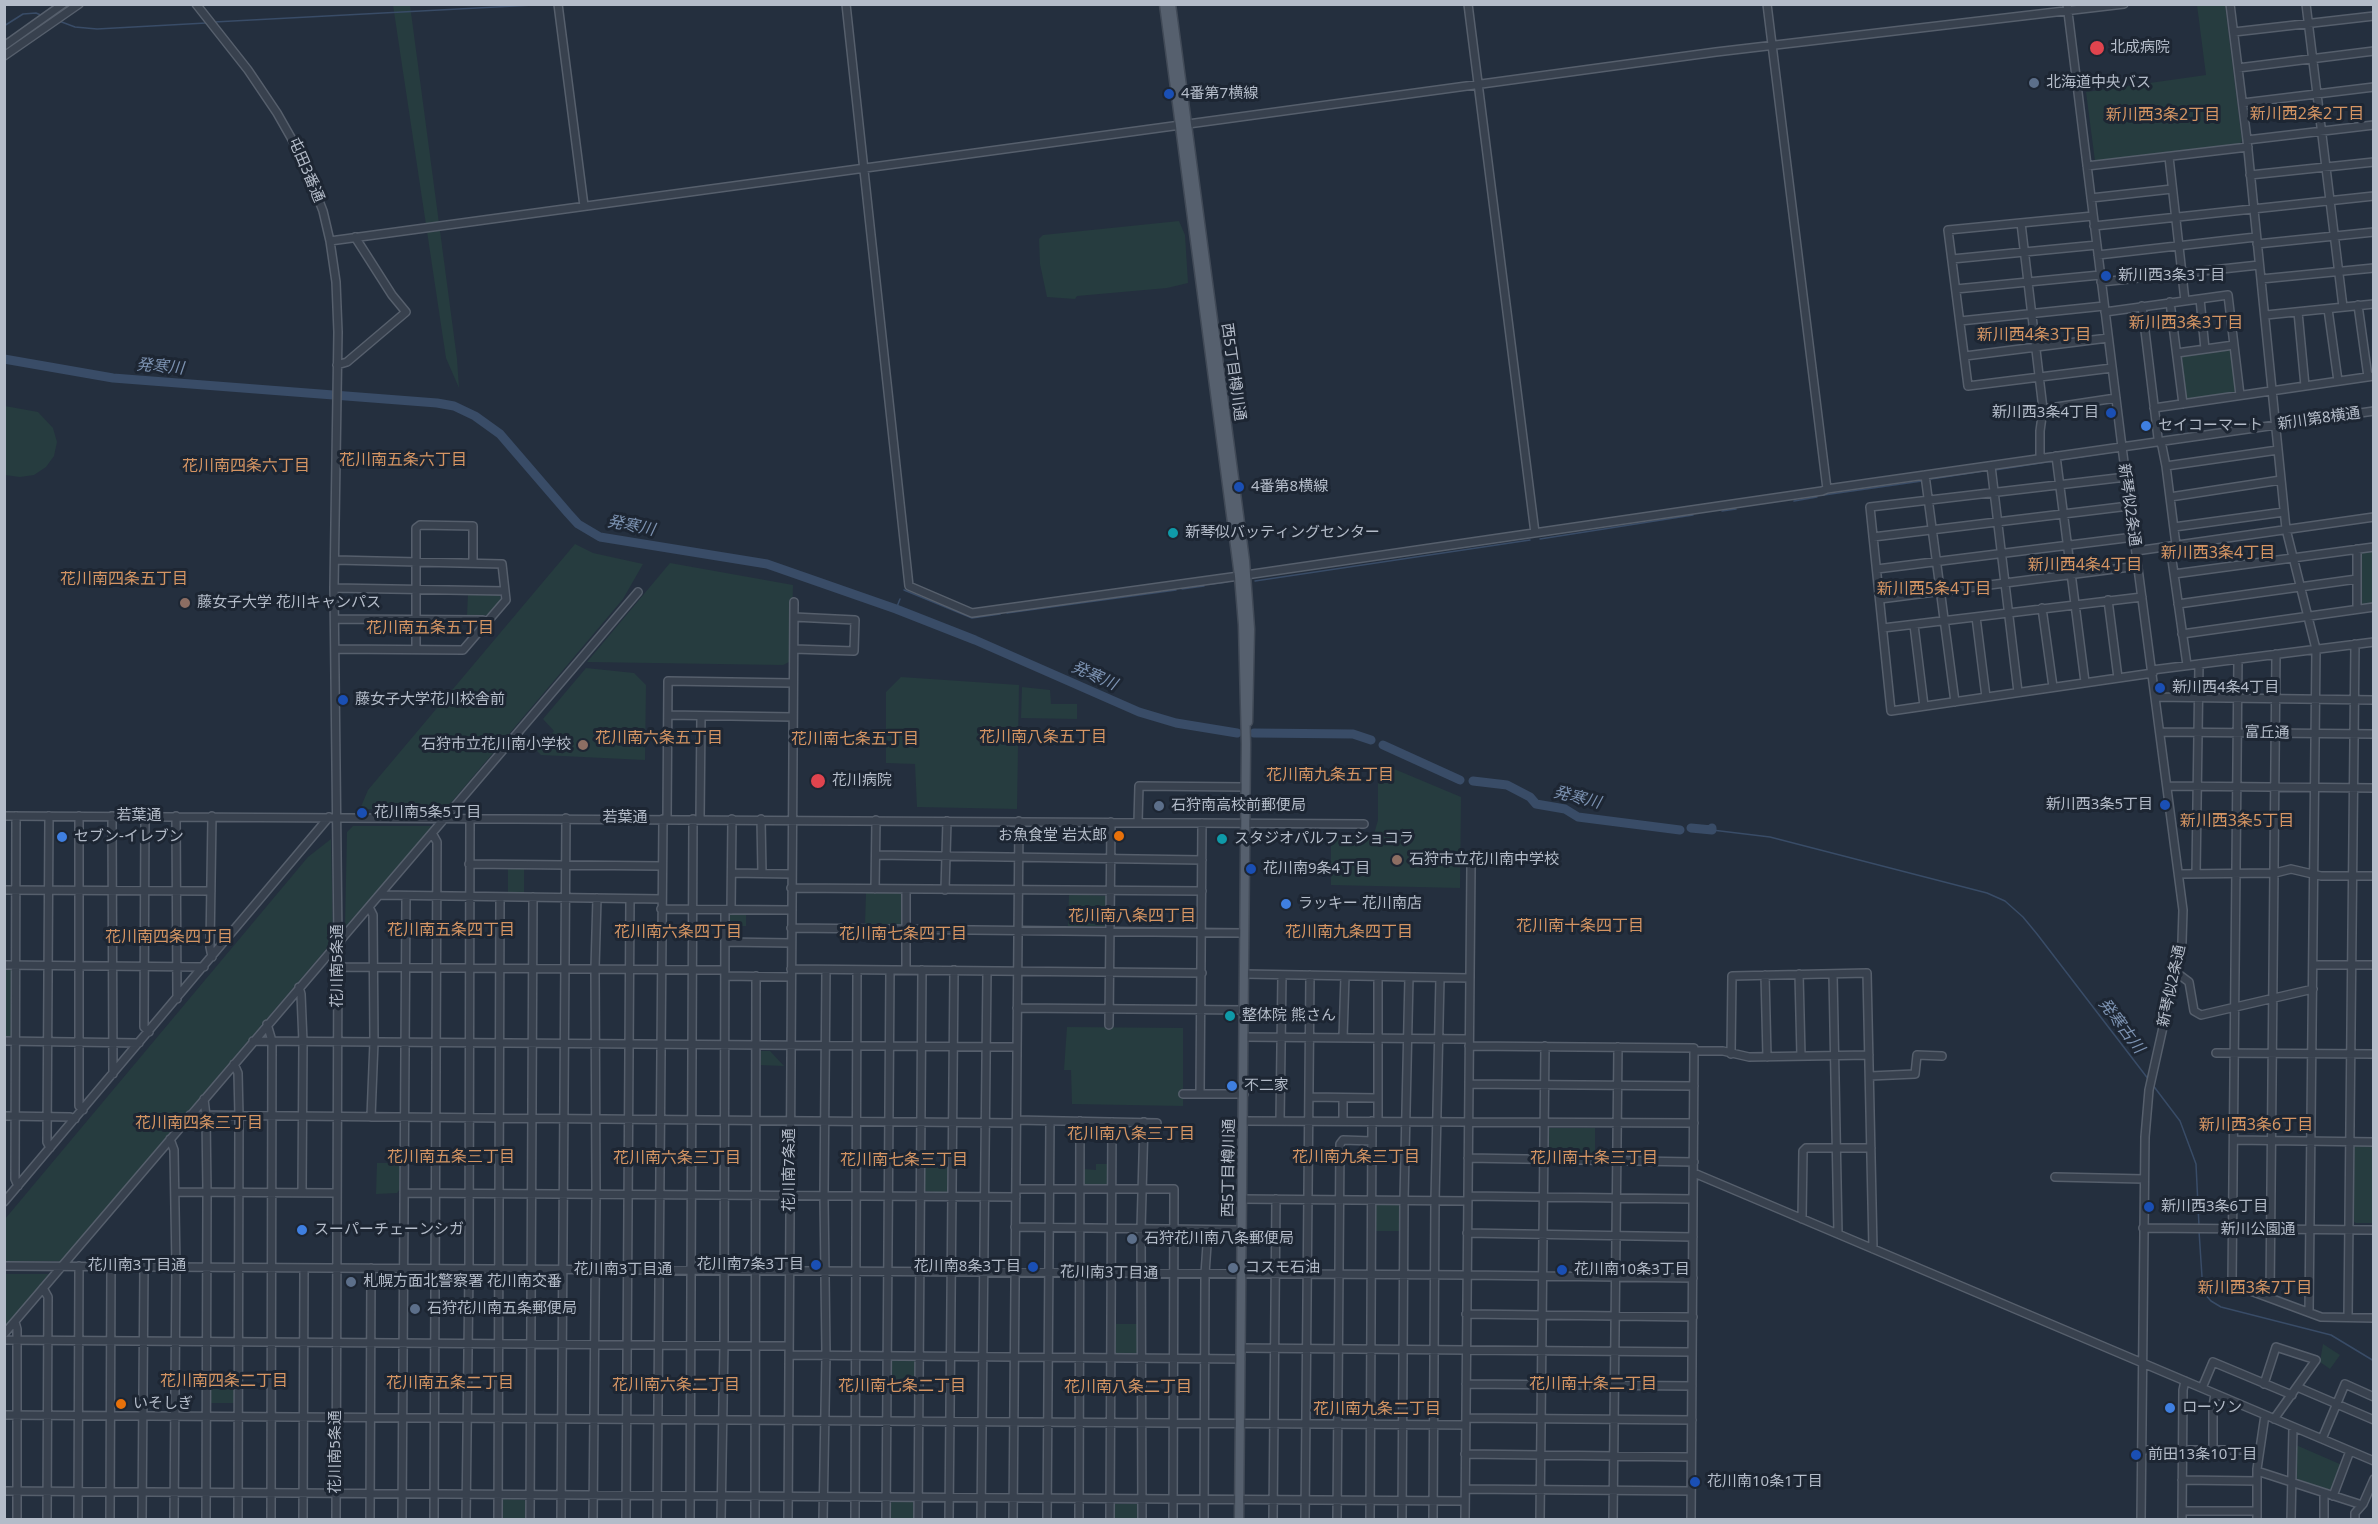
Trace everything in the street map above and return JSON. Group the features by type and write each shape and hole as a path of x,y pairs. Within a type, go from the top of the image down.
{"main road":[{"name":"西5丁目樽川通","path":"1164,4 1183,125 1250,629 1250,711 1246,744 1245,787 1239,1520"},
{"name":"西5丁目樽川通","path":"1171,4 1183,125"}],"street":[{"path":"4,45 63,4"},
{"path":"4,56 79,4"},
{"name":"屯田3番通","path":"196,4 248,70 293,138 313,182 330,241 336,282 337,365"},
{"path":"846,4 864,168"},
{"path":"1468,4 1535,533"},
{"path":"1767,4 1827,489"},
{"path":"330,241 1772,45 2067,8 2124,4"},
{"path":"2230,4 2266,315 2286,530 2316,649 2309,1312"},
{"path":"2306,4 2343,307"},
{"path":"558,6 584,206"},
{"name":"新琴似2条通","path":"2067,8 2129,506 2183,910 2182,942 2177,973 2150,1090 2144,1179"},
{"path":"2234,32 2373,16"},
{"path":"2238,68 2373,51"},
{"path":"2243,103 2373,87"},
{"path":"2087,166 2169,157 2321,131 2373,125"},
{"path":"2169,157 2185,301"},
{"path":"2250,175 2373,162"},
{"name":"新川第8横通","path":"864,168 909,586 972,613 1242,576 2373,411"},
{"path":"2091,198 2172,189"},
{"path":"2094,226 2373,196"},
{"path":"2093,216 1948,230 1968,386 2112,368"},
{"path":"2021,223 2043,409 2040,458"},
{"path":"2098,255 2179,246 2373,232"},
{"path":"337,365 346,362 406,312 392,295 355,237"},
{"path":"1952,259 2097,244"},
{"path":"1956,289 2028,281 2182,273 2259,265"},
{"path":"2261,279 2373,268"},
{"path":"1960,321 2142,306 2228,295 2240,395"},
{"path":"2200,299 2205,349"},
{"path":"2170,302 2183,404"},
{"path":"2266,315 2373,304"},
{"path":"2154,408 2371,376 2358,305"},
{"path":"2142,306 2154,408 2166,466 2174,527 2174,574 2187,665"},
{"path":"2328,309 2338,381"},
{"path":"2298,312 2305,386"},
{"path":"1965,356 2108,339"},
{"path":"2177,353 2234,345"},
{"name":"花川南5条通","path":"336,1520 338,941 333,817 337,365"},
{"path":"2043,409 2116,398"},
{"path":"2166,466 2278,450"},
{"path":"2056,456 2085,682"},
{"path":"1991,466 2018,692"},
{"path":"1924,475 1955,702"},
{"path":"2126,477 1870,507 1891,711 2118,678 2187,665 2373,642"},
{"path":"2170,496 2281,480"},
{"path":"1873,537 2064,512 2129,506"},
{"path":"2174,527 2284,512"},
{"path":"2136,551 2373,516"},
{"path":"416,650 416,528 420,525 473,526 473,563"},
{"path":"1877,569 2134,537"},
{"path":"2174,574 2373,547"},
{"path":"2356,549 2357,609"},
{"path":"334,560 502,564 506,600 463,650 336,649"},
{"path":"1880,598 2138,566"},
{"path":"2178,604 2357,579"},
{"path":"334,588 505,591"},
{"path":"4,1334 638,592"},
{"path":"1883,628 2142,597"},
{"path":"2108,600 2118,678"},
{"name":"花川南7条通","path":"788,1520 794,602"},
{"path":"2182,634 2373,607"},
{"path":"2042,608 2052,687"},
{"path":"794,617 855,620 854,651 794,649"},
{"path":"1977,617 1986,697"},
{"path":"335,619 483,620 488,622"},
{"path":"1914,625 1924,706"},
{"path":"2348,1317 2355,644"},
{"path":"2270,1297 2276,654"},
{"path":"2238,659 2232,1284 2321,1317 2373,1318"},
{"path":"2196,874 2199,664"},
{"path":"657,1520 662,866 668,681 793,683"},
{"path":"2156,697 2373,700"},
{"path":"668,715 793,717"},
{"path":"690,1520 693,910 701,716"},
{"name":"富丘通","path":"2160,732 2373,734"},
{"path":"1138,822 1139,786 1245,787"},
{"path":"2167,786 2373,788"},
{"name":"若葉通","path":"4,816 1364,824"},
{"path":"15,816 17,890 15,1179 18,1186"},
{"path":"49,816 47,1142 50,1148"},
{"path":"79,816 79,1041 80,1106 83,1110"},
{"path":"112,816 113,1074"},
{"path":"145,816 144,1027 149,1032"},
{"path":"176,816 177,999"},
{"path":"212,816 212,957"},
{"path":"4,1202 8,1193 18,1186 333,817"},
{"path":"466,1520 470,817"},
{"path":"561,1520 566,818"},
{"path":"721,1520 725,942 732,873 732,819"},
{"path":"761,819 762,873"},
{"path":"875,889 876,820"},
{"path":"945,890 947,821"},
{"path":"1013,1520 1019,821"},
{"path":"1109,1024 1111,822"},
{"path":"1200,1094 1202,822"},
{"path":"432,833 437,842 437,1268 434,1520"},
{"path":"876,855 1202,860"},
{"path":"469,864 662,866"},
{"path":"1465,1520 1471,867"},
{"path":"2179,874 2275,873 2291,869 2314,874 2373,876"},
{"path":"732,873 791,874"},
{"path":"791,888 1202,891"},
{"path":"906,889 906,970"},
{"path":"4,890 211,891"},
{"path":"380,895 662,899"},
{"path":"402,1520 406,896"},
{"path":"498,1520 500,897"},
{"path":"530,1520 533,897"},
{"path":"593,1520 597,898"},
{"path":"626,1520 630,898"},
{"path":"369,907 373,915 374,1042 371,1117"},
{"path":"662,909 791,910"},
{"path":"791,928 1244,933"},
{"path":"725,942 791,943"},
{"path":"2313,964 2373,965"},
{"path":"4,965 204,967"},
{"path":"338,967 693,969 756,976 826,970 1202,973"},
{"path":"823,1520 826,1355 824,1196 826,970"},
{"path":"855,1520 857,970"},
{"path":"886,1520 890,970"},
{"path":"918,1520 922,970"},
{"path":"949,1520 954,970"},
{"path":"981,1520 987,971"},
{"path":"1731,1054 1732,976 1867,973 1873,1249"},
{"path":"2177,973 2189,982 2194,1011 2197,1014 2313,989"},
{"path":"1244,974 1470,978"},
{"path":"1799,974 1801,1056"},
{"path":"1833,974 1838,1234"},
{"path":"1280,1121 1282,975"},
{"path":"1305,1520 1310,975"},
{"path":"1765,975 1767,1057"},
{"path":"755,1520 756,976"},
{"path":"1343,1038 1345,976"},
{"path":"1370,1520 1372,1141 1378,1098 1378,976"},
{"path":"1402,1520 1404,1200 1409,977"},
{"path":"1433,1520 1435,1200 1440,978"},
{"path":"299,987 302,994 303,1042 302,1193"},
{"path":"1017,1008 1244,1010"},
{"path":"267,1024 272,1041 270,1520"},
{"path":"1244,1037 1438,1039 1545,1046 1694,1049 1767,1057 1869,1055"},
{"path":"4,1041 139,1043"},
{"path":"253,1041 1017,1047"},
{"path":"1540,1520 1545,1046"},
{"path":"1613,1520 1618,1047"},
{"path":"1691,1520 1694,1049"},
{"path":"2216,1053 2373,1054"},
{"path":"1870,1076 1915,1074 1917,1055 1942,1056"},
{"path":"234,1064 238,1073 239,1116 238,1520"},
{"path":"1469,1083 1694,1086"},
{"path":"1183,1094 1244,1094"},
{"path":"1309,1097 1378,1098"},
{"path":"1343,1121 1344,1098"},
{"path":"204,1099 207,1192 206,1520"},
{"path":"190,1115 921,1122 1050,1120 1157,1123"},
{"path":"4,1116 75,1119"},
{"path":"1047,1520 1050,1120"},
{"path":"1079,1520 1080,1121"},
{"path":"1243,1121 1694,1123"},
{"path":"1110,1520 1112,1122"},
{"path":"1142,1520 1143,1273 1141,1229 1144,1122"},
{"path":"170,1139 174,1150 176,1267 174,1520"},
{"path":"1337,1520 1340,1144 1343,1140 1372,1141"},
{"path":"2234,1140 2373,1142"},
{"path":"1802,1219 1803,1151 1806,1148 1871,1148"},
{"path":"1468,1158 1694,1162"},
{"path":"1694,1173 2373,1461"},
{"path":"2055,1178 2144,1179 2141,1520"},
{"path":"1016,1189 1174,1190 1173,1520"},
{"path":"175,1192 337,1193"},
{"path":"404,1193 1016,1197"},
{"path":"1242,1199 1435,1200 1543,1197 1694,1199"},
{"path":"1273,1520 1276,1199"},
{"path":"1015,1227 1242,1230"},
{"name":"新川公園通","path":"2143,1228 2373,1230"},
{"path":"1204,1520 1205,1274 1208,1230"},
{"path":"1467,1233 1693,1237"},
{"name":"花川南3丁目通","path":"4,1266 1693,1278"},
{"path":"78,1520 79,1266"},
{"path":"110,1520 111,1266"},
{"path":"142,1520 141,1417 144,1266"},
{"path":"303,1520 304,1268"},
{"path":"370,1520 371,1268"},
{"path":"44,1288 48,1297 48,1520"},
{"path":"1466,1314 1692,1317"},
{"path":"15,1322 17,1340 17,1520"},
{"path":"4,1340 789,1346"},
{"path":"2264,1384 2276,1347 2316,1360 2274,1419"},
{"path":"1241,1348 1339,1351 1692,1352"},
{"path":"789,1355 1241,1359"},
{"path":"2202,1389 2212,1362 2292,1395"},
{"path":"2182,1520 2183,1390 2185,1381"},
{"path":"1466,1384 1692,1386"},
{"path":"2322,1439 2345,1384 2373,1397"},
{"path":"2297,1387 2373,1420"},
{"path":"2213,1450 2215,1394"},
{"path":"4,1415 1370,1426 1434,1426 1466,1422 1541,1419 1692,1420"},
{"path":"2257,1520 2257,1471 2265,1415"},
{"path":"2291,1520 2293,1427"},
{"path":"2142,1450 2259,1450"},
{"path":"2333,1496 2350,1451"},
{"path":"1466,1454 1691,1457"},
{"path":"2257,1471 2362,1506"},
{"path":"2357,1519 2355,1513 2362,1506 2373,1479"},
{"path":"2182,1480 2257,1481"},
{"path":"1466,1489 1691,1491"},
{"path":"4,1491 1465,1501"},
{"path":"2324,1493 2324,1520"},
{"path":"2182,1511 2257,1511"}],"green space":[{"path":"393,5 410,5 459,388 446,358"},
{"path":"2197,5 2225,5 2242,141 2240,144 2095,161 2086,92 2206,75"},
{"path":"1179,221 1185,235 1188,283 1167,288 1077,296 1075,299 1047,297 1040,264 1039,239 1043,235"},
{"path":"2230,350 2238,383 2235,393 2228,397 2186,399 2182,356"},
{"path":"5,406 38,412 53,428 57,442 54,456 46,467 34,475 20,477 5,475"},
{"path":"575,544 593,553 643,564 623,599 444,811 360,809 368,790"},
{"path":"2373,550 2373,604 2362,606 2360,604 2360,553"},
{"path":"670,563 793,585 791,661 783,665 587,662"},
{"path":"499,593 501,600 488,615 467,616 468,594"},
{"path":"586,668 634,673 646,685 645,760 541,755 537,751 554,731 543,719"},
{"path":"901,677 1019,685 1017,809 917,807 915,764 886,763 886,692"},
{"path":"1022,687 1050,690 1051,704 1077,704 1077,719 1021,718"},
{"path":"1387,766 1461,797 1460,888 1331,885 1331,841 1341,833 1374,834 1378,820 1378,772"},
{"path":"353,826 433,826 345,927 347,832"},
{"path":"331,839 333,941 61,1261 5,1261 5,1219 308,857"},
{"path":"508,868 524,868 524,893 508,893"},
{"path":"866,893 903,894 901,925 865,925"},
{"path":"1069,894 1108,896 1107,926 1068,926"},
{"path":"730,913 746,913 746,926 729,926"},
{"path":"5,970 12,970 12,1037 5,1036"},
{"path":"1067,1027 1183,1028 1183,1106 1072,1104 1071,1070 1064,1070"},
{"path":"761,1051 770,1051 784,1066 760,1065"},
{"path":"1549,1128 1595,1128 1595,1156 1549,1155"},
{"path":"2373,1146 2373,1223 2353,1221 2354,1148"},
{"path":"377,1163 400,1163 401,1188 397,1193 376,1194"},
{"path":"1096,1164 1108,1164 1108,1184 1083,1185 1083,1169 1096,1170"},
{"path":"949,1167 949,1191 945,1193 923,1191 924,1168"},
{"path":"1376,1203 1401,1205 1400,1231 1375,1231"},
{"path":"4,1274 49,1274 5,1327"},
{"path":"1114,1324 1140,1324 1137,1354 1116,1354"},
{"path":"2323,1344 2340,1355 2330,1369 2320,1362"},
{"path":"914,1360 917,1363 916,1390 891,1389 891,1361"},
{"path":"211,1385 236,1385 236,1403 211,1403"},
{"path":"2296,1445 2342,1465 2330,1490 2295,1479"},
{"path":"503,1499 527,1502 527,1519 501,1520"},
{"path":"892,1502 913,1502 915,1519 890,1519"},
{"path":"1112,1504 1140,1504 1140,1519 1112,1519"}],"waterway":[{"path":"214,22 552,4"},
{"path":"4,26 23,14 36,13 43,16"},
{"path":"59,21 75,27 97,29 206,23"},
{"name":"発寒川","path":"4,359 113,378 454,406 475,416 500,434 578,524 600,537 767,564 896,609 975,640 1139,712 1176,723 1237,733"},
{"path":"2060,460 2107,453"},
{"path":"1995,470 2053,461"},
{"path":"1931,479 1984,471"},
{"path":"1824,495 1922,481"},
{"path":"1794,501 1817,497"},
{"path":"1722,511 1736,509"},
{"path":"1540,539 1693,515"},
{"path":"1255,581 1530,540"},
{"path":"1211,584 1227,582"},
{"path":"1182,589 1204,586"},
{"path":"904,590 972,618 1000,614"},
{"path":"1007,613 1176,590"},
{"path":"896,609 900,599"},
{"name":"発寒川","path":"1254,733 1353,734 1371,740"},
{"name":"発寒川","path":"1383,745 1460,780"},
{"name":"発寒川","path":"1473,781 1507,785 1530,797 1536,804 1565,809 1578,817 1680,830"},
{"name":"発寒川","path":"1691,828 1712,830 1712,828"},
{"name":"発寒古川","path":"1712,830 1770,837 1987,893 2005,901 2037,934 2149,1080"},
{"name":"発寒古川","path":"2152,1084 2180,1121 2196,1164 2199,1226"},
{"name":"発寒古川","path":"2199,1231 2203,1292 2211,1301 2221,1307 2331,1335 2374,1361"}],"place":[{"name":"北成病院","path":"2097,48"},
{"name":"北海道中央バス","path":"2034,83"},
{"name":"4番第7横線","path":"1169,94"},
{"name":"新川西3条3丁目","path":"2106,276"},
{"name":"新川西3条4丁目","path":"2111,413"},
{"name":"セイコーマート","path":"2146,426"},
{"name":"4番第8横線","path":"1239,487"},
{"name":"新琴似バッティングセンター","path":"1173,533"},
{"name":"藤女子大学 花川キャンパス","path":"185,603"},
{"name":"新川西4条4丁目","path":"2160,688"},
{"name":"藤女子大学花川校舎前","path":"343,700"},
{"name":"石狩市立花川南小学校","path":"583,745"},
{"name":"花川病院","path":"818,781"},
{"name":"新川西3条5丁目","path":"2165,805"},
{"name":"石狩南高校前郵便局","path":"1159,806"},
{"name":"花川南5条5丁目","path":"362,813"},
{"name":"お魚食堂 岩太郎","path":"1119,836"},
{"name":"セブン-イレブン","path":"62,837"},
{"name":"スタジオパルフェショコラ","path":"1222,839"},
{"name":"石狩市立花川南中学校","path":"1397,860"},
{"name":"花川南9条4丁目","path":"1251,869"},
{"name":"ラッキー 花川南店","path":"1286,904"},
{"name":"整体院 熊さん","path":"1230,1016"},
{"name":"不二家","path":"1232,1086"},
{"name":"新川西3条6丁目","path":"2149,1207"},
{"name":"スーパーチェーンシガ","path":"302,1230"},
{"name":"石狩花川南八条郵便局","path":"1132,1239"},
{"name":"花川南7条3丁目","path":"816,1265"},
{"name":"花川南8条3丁目","path":"1033,1267"},
{"name":"コスモ石油","path":"1233,1268"},
{"name":"花川南10条3丁目","path":"1562,1270"},
{"name":"札幌方面北警察署 花川南交番","path":"351,1282"},
{"name":"石狩花川南五条郵便局","path":"415,1309"},
{"name":"いそしぎ","path":"121,1404"},
{"name":"ローソン","path":"2170,1408"},
{"name":"前田13条10丁目","path":"2136,1455"},
{"name":"花川南10条1丁目","path":"1695,1482"}],"district":[{"name":"新川西2条2丁目","path":"2307,114"},
{"name":"新川西3条2丁目","path":"2163,115"},
{"name":"新川西3条3丁目","path":"2186,323"},
{"name":"新川西4条3丁目","path":"2034,335"},
{"name":"花川南五条六丁目","path":"403,460"},
{"name":"花川南四条六丁目","path":"246,466"},
{"name":"新川西3条4丁目","path":"2218,553"},
{"name":"新川西4条4丁目","path":"2085,565"},
{"name":"花川南四条五丁目","path":"124,579"},
{"name":"新川西5条4丁目","path":"1934,589"},
{"name":"花川南五条五丁目","path":"430,628"},
{"name":"花川南八条五丁目","path":"1043,737"},
{"name":"花川南六条五丁目","path":"659,738"},
{"name":"花川南七条五丁目","path":"855,739"},
{"name":"花川南九条五丁目","path":"1330,775"},
{"name":"新川西3条5丁目","path":"2237,821"},
{"name":"花川南八条四丁目","path":"1132,916"},
{"name":"花川南十条四丁目","path":"1580,926"},
{"name":"花川南五条四丁目","path":"451,930"},
{"name":"花川南六条四丁目","path":"678,932"},
{"name":"花川南九条四丁目","path":"1349,932"},
{"name":"花川南七条四丁目","path":"903,934"},
{"name":"花川南四条四丁目","path":"169,937"},
{"name":"花川南四条三丁目","path":"199,1123"},
{"name":"新川西3条6丁目","path":"2256,1125"},
{"name":"花川南八条三丁目","path":"1131,1134"},
{"name":"花川南五条三丁目","path":"451,1157"},
{"name":"花川南九条三丁目","path":"1356,1157"},
{"name":"花川南六条三丁目","path":"677,1158"},
{"name":"花川南十条三丁目","path":"1594,1158"},
{"name":"花川南七条三丁目","path":"904,1160"},
{"name":"新川西3条7丁目","path":"2255,1288"},
{"name":"花川南四条二丁目","path":"224,1381"},
{"name":"花川南五条二丁目","path":"450,1383"},
{"name":"花川南十条二丁目","path":"1593,1384"},
{"name":"花川南六条二丁目","path":"676,1385"},
{"name":"花川南七条二丁目","path":"902,1386"},
{"name":"花川南八条二丁目","path":"1128,1387"},
{"name":"花川南九条二丁目","path":"1377,1409"}]}
